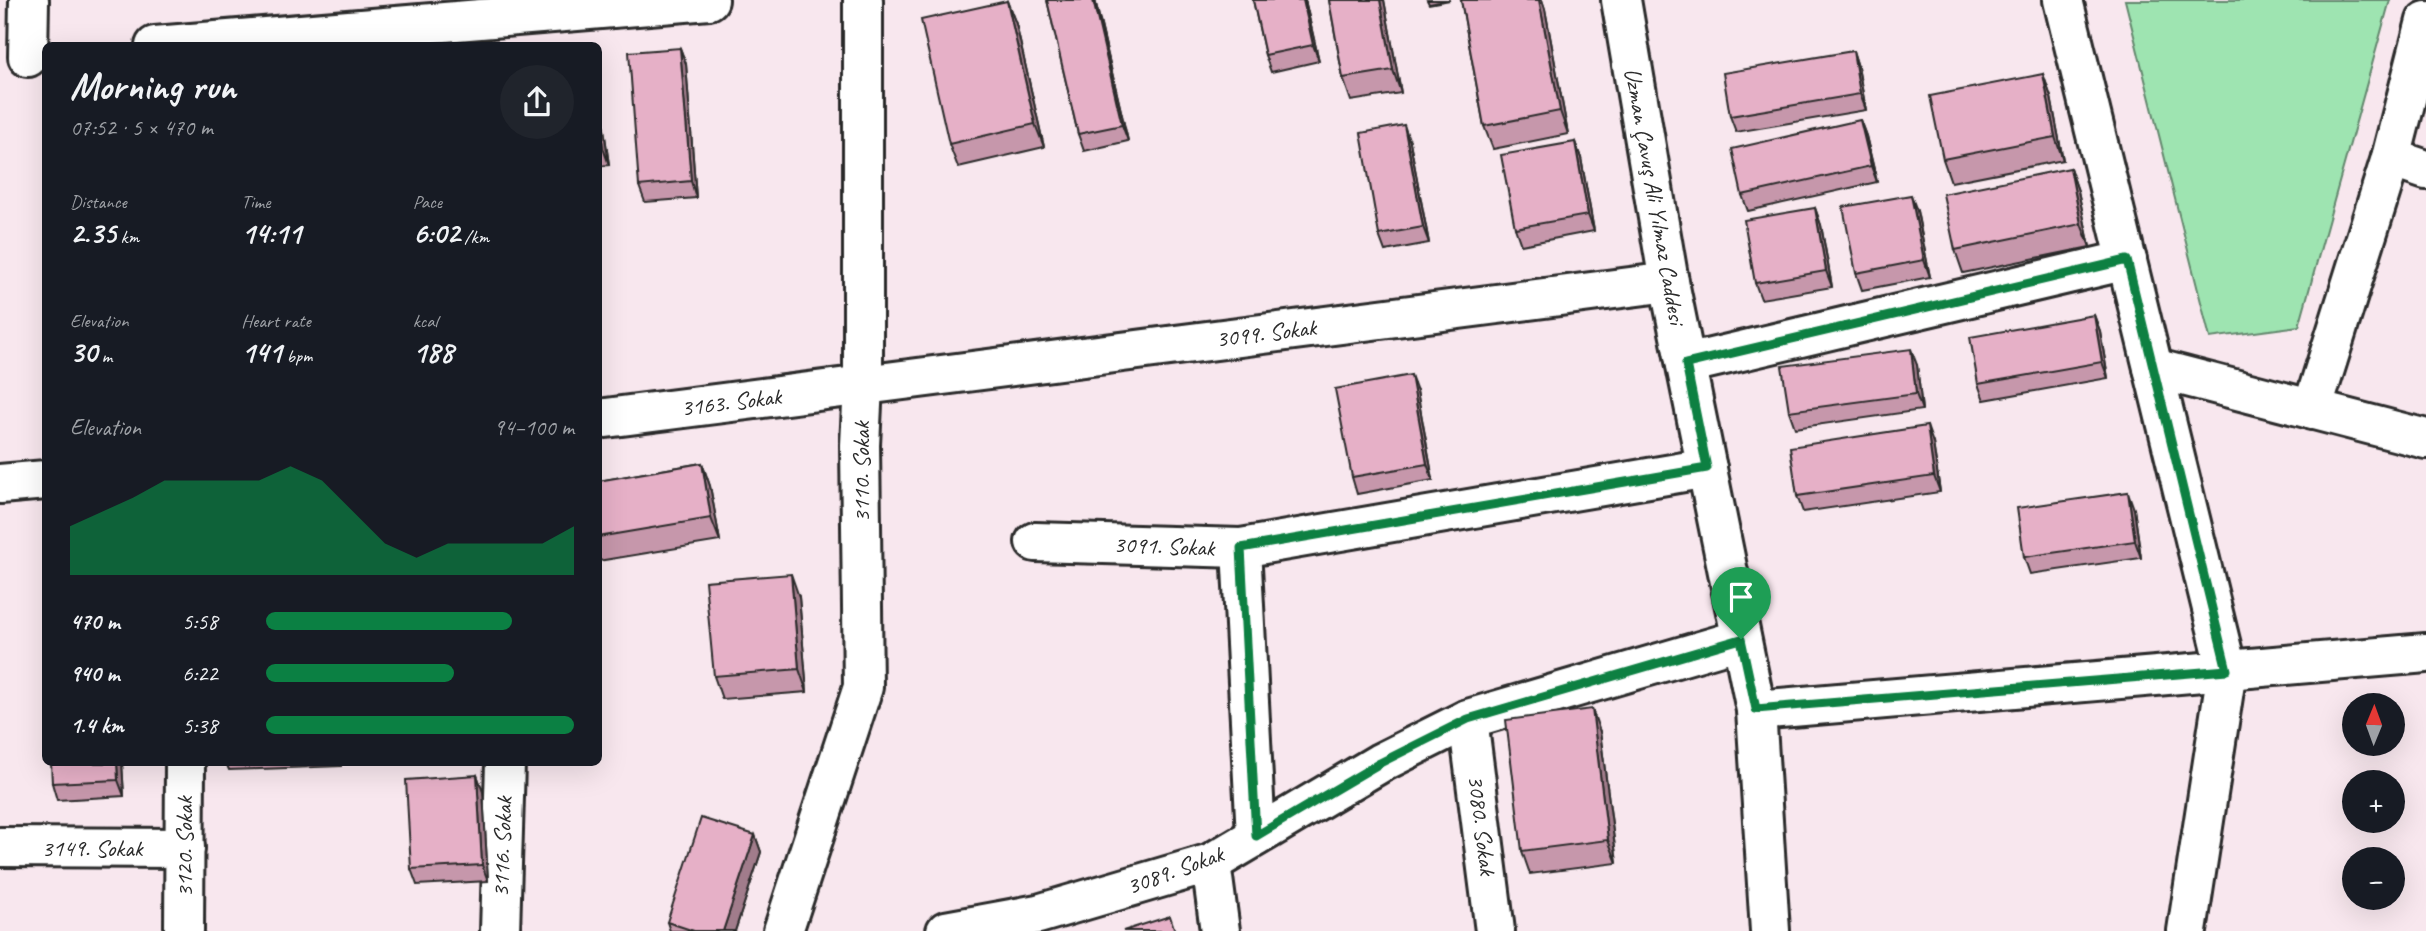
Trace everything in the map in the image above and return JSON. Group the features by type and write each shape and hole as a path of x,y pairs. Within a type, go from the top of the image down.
{"street":[{"path":"24,57 29,0"},
{"path":"221,42 577,5 709,0"},
{"name":"3110. Sokak","path":"783,931 863,687 860,445 863,385 863,0"},
{"name":"Uzman Çavuş Ali Yılmaz Caddesi","path":"1621,0 1669,282 1756,709 1770,931"},
{"path":"2063,0 2227,670 2187,931"},
{"path":"2312,410 2391,158 2426,21"},
{"path":"2391,158 2426,170"},
{"path":"1686,364 2127,260"},
{"name":"3099. Sokak","path":"863,385 1669,282"},
{"path":"2153,368 2426,439"},
{"name":"3163. Sokak","path":"602,418 863,385"},
{"name":"3091. Sokak","path":"1035,542 1241,548 1707,468"},
{"path":"0,484 42,480"},
{"path":"1241,548 1256,836"},
{"name":"3089. Sokak","path":"946,931 1038,914 1211,863 1380,763 1468,719 1741,639"},
{"path":"1756,709 2426,653"},
{"name":"3080. Sokak","path":"1468,719 1495,931"},
{"name":"3120. Sokak","path":"184,931 185,766"},
{"name":"3116. Sokak","path":"500,931 505,766"},
{"name":"3149. Sokak","path":"0,847 185,848"},
{"path":"1211,863 1220,931"}],"green space":[{"path":"2125,0 2390,0 2299,326 2210,338"}],"building":[{"path":"1047,0 1093,0 1122,125 1078,134"},
{"path":"1253,0 1303,0 1313,45 1265,55"},
{"path":"1329,0 1380,0 1393,70 1343,78"},
{"path":"1461,0 1539,0 1560,111 1484,126"},
{"path":"1007,1 1035,124 949,144 921,20"},
{"path":"680,48 691,181 639,186 629,52"},
{"path":"1853,51 1860,94 1730,116 1723,73"},
{"path":"2043,74 2055,137 1943,159 1930,96"},
{"path":"1860,120 1871,166 1742,195 1732,149"},
{"path":"1404,125 1423,227 1379,235 1361,133"},
{"path":"1575,142 1588,215 1515,228 1501,155"},
{"path":"2070,168 2081,224 1955,250 1943,194"},
{"path":"1911,195 1924,260 1856,273 1843,207"},
{"path":"1815,208 1826,271 1755,283 1744,220"},
{"path":"2094,315 2102,362 1978,384 1970,337"},
{"path":"1911,349 1916,394 1789,411 1782,366"},
{"path":"1411,375 1427,464 1352,477 1335,389"},
{"path":"1927,426 1934,476 1797,496 1790,447"},
{"path":"702,463 711,518 602,536 602,480"},
{"path":"2128,492 2135,541 2024,557 2017,508"},
{"path":"791,574 799,669 714,676 705,581"},
{"path":"1592,709 1608,840 1522,851 1506,720"},
{"path":"51,766 117,766 118,780 52,783"},
{"path":"477,775 482,865 411,869 406,780"},
{"path":"701,818 755,835 723,931 694,931 667,922"},
{"path":"1170,916 1175,931 1123,931"}],"route":[{"path":"2127,260 2227,670 1756,709 1741,639 1468,719 1380,763 1256,836 1241,548 1707,468 1686,364 2127,260"}]}
